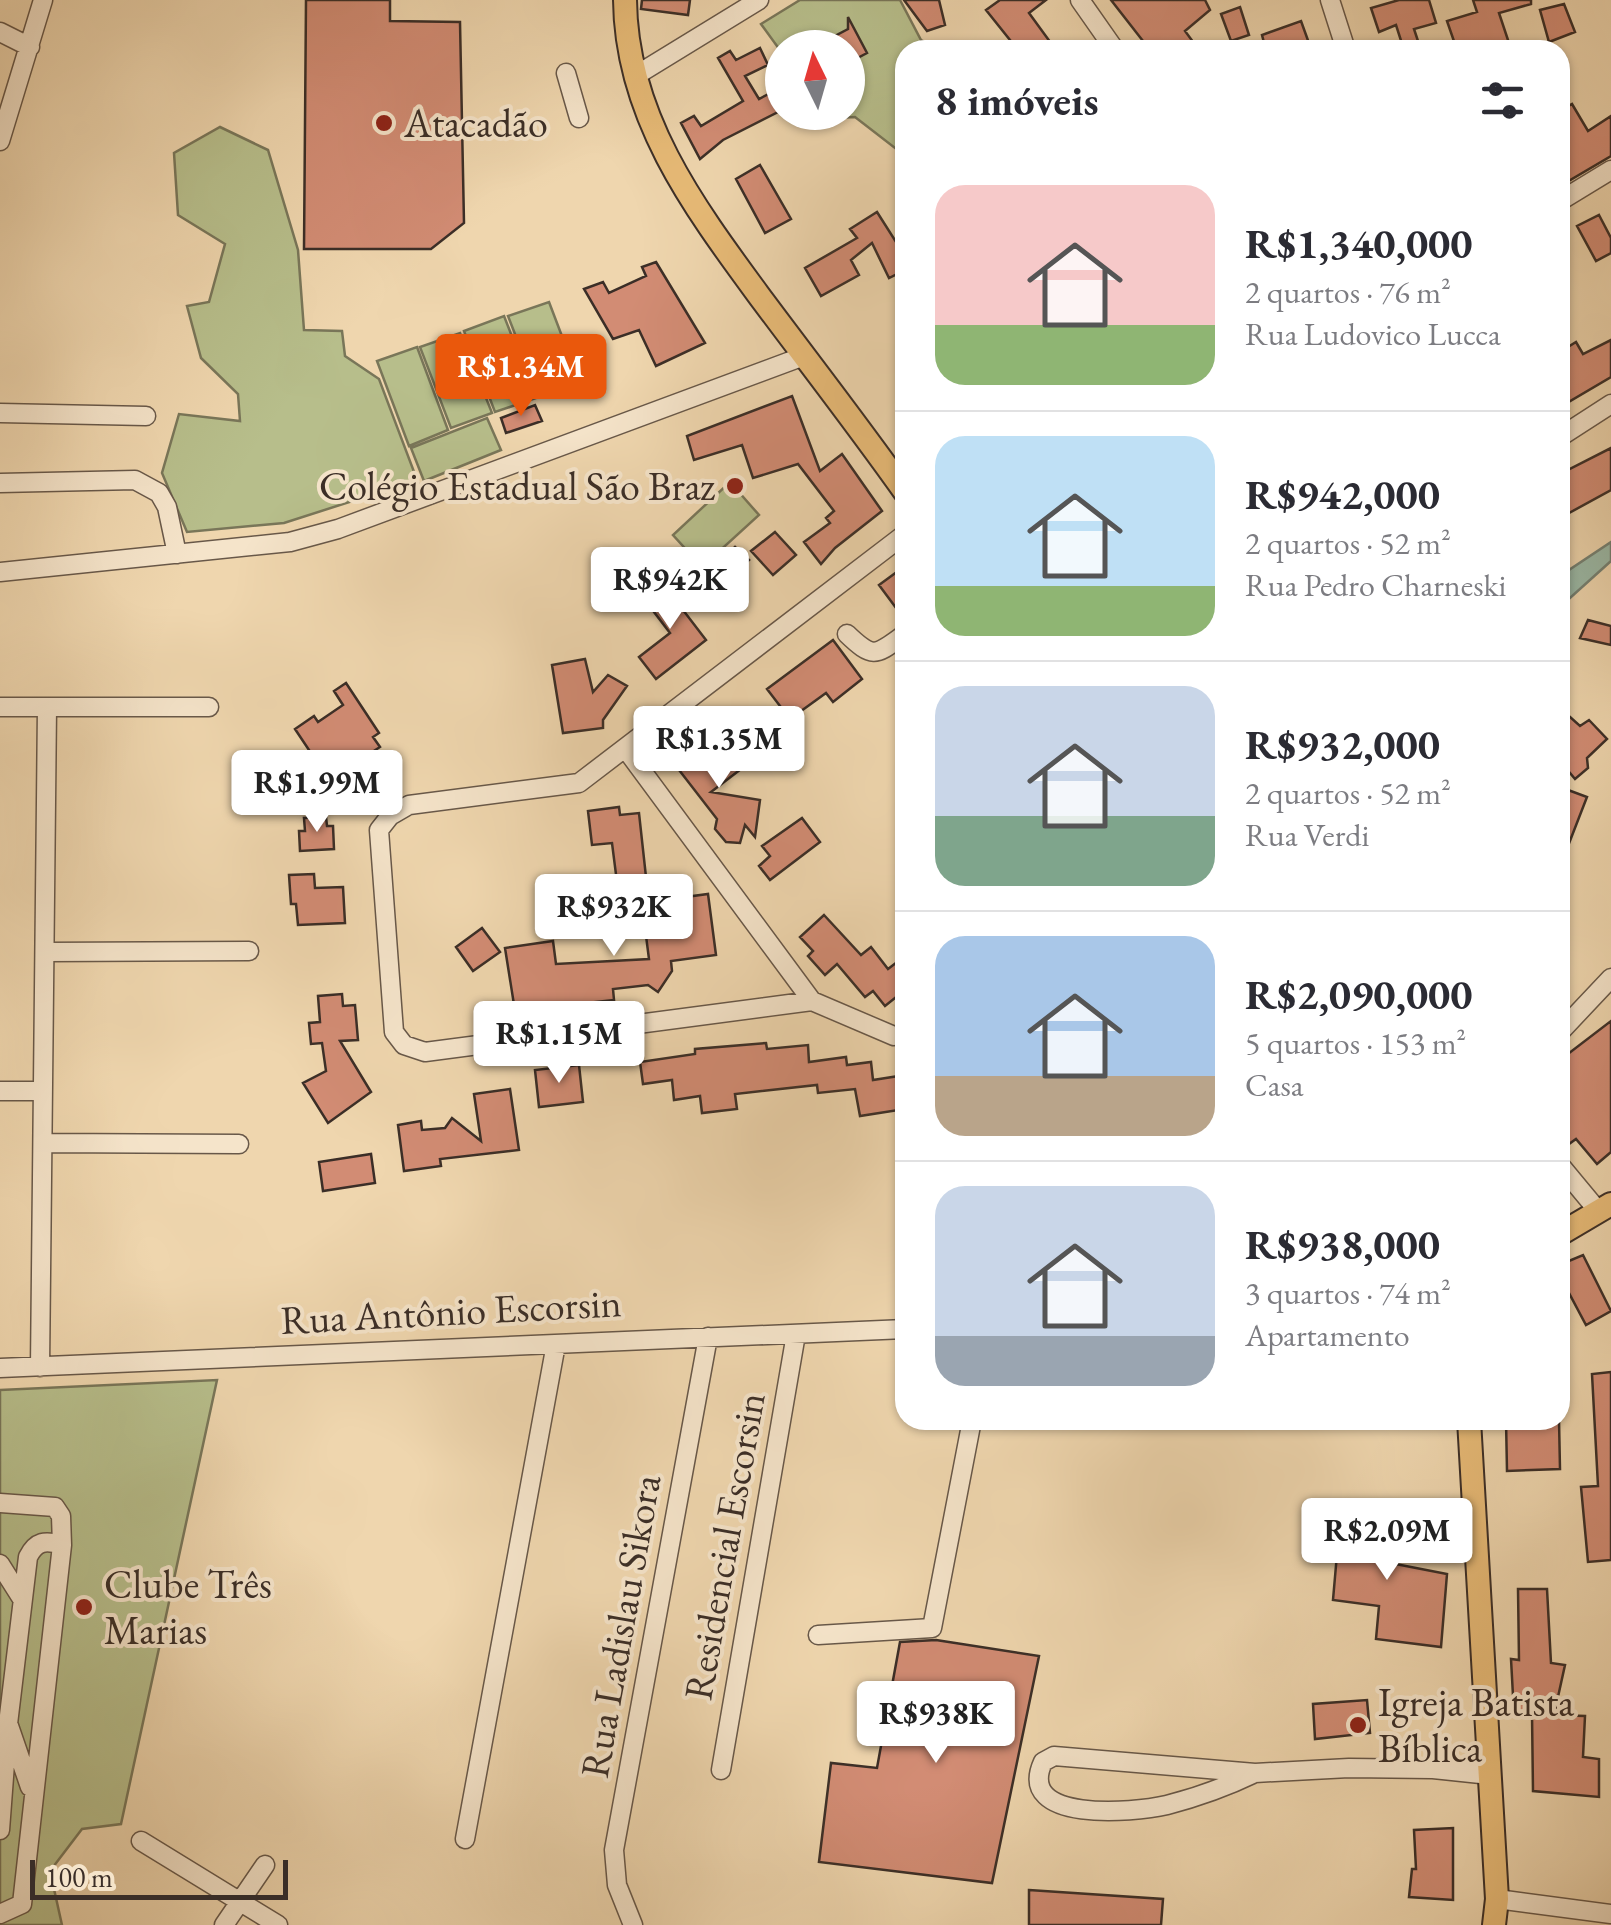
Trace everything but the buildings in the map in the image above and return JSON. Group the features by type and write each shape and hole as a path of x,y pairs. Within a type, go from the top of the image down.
{"main road":[{"path":"625,0 634,76 656,139 681,185 895,479"},
{"path":"1570,1228 1605,1208"},
{"path":"1470,1430 1497,1899 1494,1925"}],"street":[{"path":"0,141 43,0"},
{"path":"634,76 759,0"},
{"path":"1080,0 1109,40"},
{"path":"1330,0 1343,40"},
{"path":"0,32 30,48"},
{"path":"566,72 579,118"},
{"path":"1570,195 1611,170"},
{"path":"0,572 290,542 338,529 804,356"},
{"path":"1570,431 1611,404"},
{"path":"0,414 146,416"},
{"path":"1587,420 1611,424"},
{"path":"0,483 135,480 159,493 168,508 177,554"},
{"path":"812,1001 426,1052 404,1045 394,1032 379,830 390,816 409,805 579,783 895,542"},
{"path":"847,634 866,652 875,653 895,640"},
{"path":"0,707 209,707"},
{"path":"40,1367 47,707"},
{"path":"626,748 812,1001 894,1036"},
{"path":"47,952 249,952"},
{"path":"1570,1021 1611,978"},
{"path":"0,1091 42,1091"},
{"path":"44,1143 239,1144"},
{"path":"1570,1175 1605,1208"},
{"name":"Rua Antônio Escorsin","path":"0,1368 895,1329"},
{"name":"Residencial Escorsin","path":"721,1770 796,1334"},
{"name":"Rua Ladislau Sikora","path":"633,1925 617,1885 614,1850 708,1337"},
{"path":"465,1838 556,1344"},
{"path":"818,1635 932,1628 970,1430"},
{"path":"0,1503 55,1508 61,1516 62,1545 22,1904 1,1913"},
{"path":"0,1830 4,1720 33,1547 42,1542 62,1545"},
{"path":"0,1564 22,1600"},
{"path":"4,1720 33,1797"},
{"path":"1255,1773 1225,1788 1162,1806 1078,1810 1051,1801 1037,1788 1036,1776 1043,1762 1054,1756 1255,1773 1433,1769 1490,1776"},
{"path":"141,1840 278,1925"},
{"path":"224,1925 265,1866"},
{"path":"1497,1899 1611,1914"}],"green space":[{"path":"800,0 900,0 921,40 895,40 895,148 865,125 865,30 765,30 761,24"},
{"path":"220,127 268,150 298,250 304,330 342,331 345,356 379,379 419,485 368,496 284,523 187,532 162,473 179,414 240,421 238,394 201,358 187,306 209,302 225,244 178,215 174,153"},
{"path":"549,302 579,381 539,396 508,316"},
{"path":"504,316 536,398 495,412 464,331"},
{"path":"460,333 492,413 451,428 420,347"},
{"path":"417,347 448,430 409,446 377,361"},
{"path":"487,418 501,450 424,481 411,448"},
{"path":"730,482 759,515 702,567 673,535"},
{"name":"Clube Três Marias","path":"217,1380 121,1824 82,1829 50,1871 62,1925 0,1925 0,1390"}],"shaded area":[{"path":"1611,542 1611,561 1570,598 1570,569"}],"place":[{"name":"Atacadão","path":"384,123"},
{"name":"Colégio Estadual São Braz","path":"735,486"},
{"name":"Clube Três Marias","path":"84,1607"},
{"name":"Igreja Batista Bíblica","path":"1358,1725"}]}
